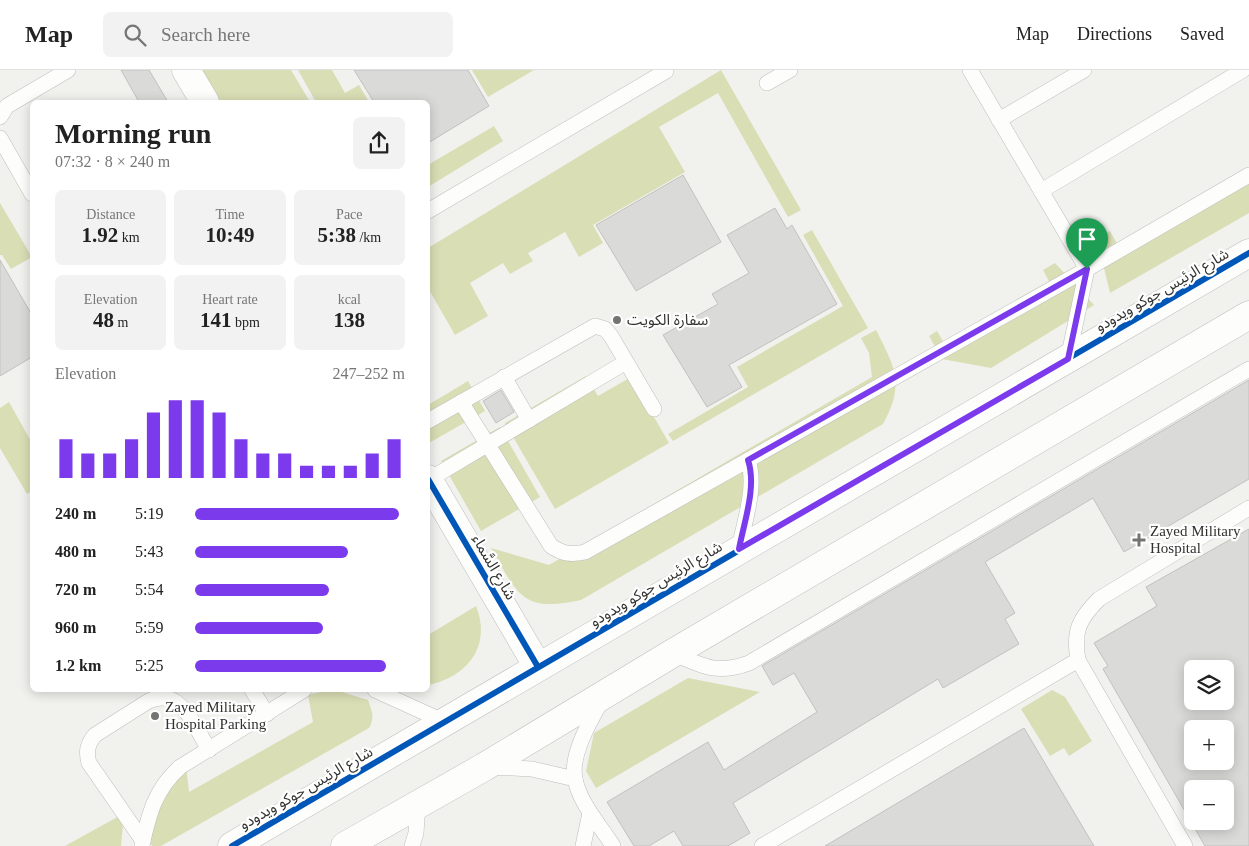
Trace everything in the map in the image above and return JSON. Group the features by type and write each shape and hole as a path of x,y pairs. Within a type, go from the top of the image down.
{"street":[{"path":"186,70 204,100"},
{"name":"شارع الرئيس جوكو ويدودو","path":"232,846 1249,253"},
{"path":"345,846 484,767 673,653 1249,315"},
{"name":"شارع السَّماء","path":"430,483 538,668"}],"lane":[{"path":"0,117 7,106 68,70"},
{"path":"430,211 666,70"},
{"path":"767,83 790,70"},
{"path":"970,70 1087,269 1068,359"},
{"path":"999,120 1084,70"},
{"path":"1041,191 1244,70"},
{"path":"0,138 30,190"},
{"path":"461,402 547,541 562,553 573,555 585,552 1087,269 1249,175"},
{"path":"430,419 595,326 605,329 654,409"},
{"path":"430,479 626,362"},
{"path":"673,653 705,667 717,670 732,669 749,663 1249,369"},
{"path":"504,377 529,420"},
{"path":"739,549 750,485 751,470 748,460"},
{"path":"1185,846 1078,660 1075,643 1078,626 1086,612 1099,599 1249,508"},
{"path":"762,846 1078,660"},
{"path":"253,692 267,714"},
{"path":"142,844 150,810 160,788 180,767 301,692"},
{"path":"379,692 445,722"},
{"path":"605,695 584,731 574,779 590,813 613,846"},
{"path":"142,844 89,763 86,754 90,740 95,734 153,698 167,697 181,705 209,750"},
{"path":"484,767 532,769 574,779"},
{"path":"412,846 416,833 418,803"},
{"path":"583,846 590,813"}],"green space":[{"path":"291,70 309,100 218,100 201,71"},
{"path":"298,70 332,70 345,93 359,85 368,100 315,100"},
{"path":"472,70 534,70 488,97"},
{"path":"721,70 801,210 788,217 718,93 659,127 685,172 593,225 603,243 579,257 565,232 528,253 533,261 510,274 503,263 470,283 488,316 455,335 430,291 430,247"},
{"path":"494,126 503,141 430,186 430,164"},
{"path":"1249,172 1249,213 1110,293 1097,239 1110,231 1119,247"},
{"path":"0,203 30,254 30,258 11,269 2,255 0,255"},
{"path":"812,230 868,328 673,441 668,434 748,387 737,367 843,306 803,235"},
{"path":"1055,263 1094,305 991,368 942,359 929,336 937,331 947,348 1052,287 1043,270"},
{"path":"876,330 888,355 895,376 894,398 883,424 581,600 546,604 534,602 516,589 508,578 491,548 549,565 872,377 869,353 861,338"},
{"path":"586,376 598,396 631,377 669,443 555,509 505,423"},
{"path":"468,381 485,411 430,442 430,404"},
{"path":"9,402 30,439 30,492 27,494 0,448 0,408"},
{"path":"500,427 540,497 481,531 441,461"},
{"path":"476,606 481,634 473,658 454,675 430,684 430,634"},
{"path":"688,678 760,692 596,788 586,771 594,733"},
{"path":"1052,690 1065,697 1092,741 1069,756 1064,748 1050,756 1021,709"},
{"path":"321,692 342,692 368,700 372,711 369,728 161,846 152,846 149,840 159,793 186,765 189,792 313,722 308,695"},
{"path":"121,815 123,824 121,846 65,846"}],"building":[{"path":"121,70 149,70 167,100 138,100"},
{"path":"354,70 468,70 489,106 430,142 430,100 373,100"},
{"path":"683,175 721,242 636,291 596,225"},
{"path":"775,208 787,229 792,225 837,304 729,365 742,387 707,407 663,335 718,304 712,294 749,273 727,235"},
{"path":"0,260 30,312 30,358 0,376"},
{"path":"1249,380 1249,479 1124,552 1093,498 985,562 1015,613 1005,619 1019,644 943,688 938,679 733,803 750,833 728,846 683,846 674,831 649,846 634,846 607,802 708,742 724,770 817,712 794,673 773,685 762,666"},
{"path":"501,390 514,412 496,423 483,401"},
{"path":"1249,529 1249,846 1205,846 1196,830 1234,830 1234,780 1184,780 1184,810 1103,669 1108,666 1094,643 1157,606 1146,587"},
{"path":"1024,728 1094,846 825,846"}],"cycle path":[{"path":"232,846 1249,253"},
{"path":"430,482 538,667"}],"place":[{"name":"سفارة الكويت","path":"617,320"},
{"name":"Zayed Military Hospital","path":"1139,540"},
{"name":"Zayed Military Hospital Parking","path":"155,716"}],"route":[{"path":"1087,269 1068,359 739,549 750,485 751,470 748,460 1087,269"}]}
